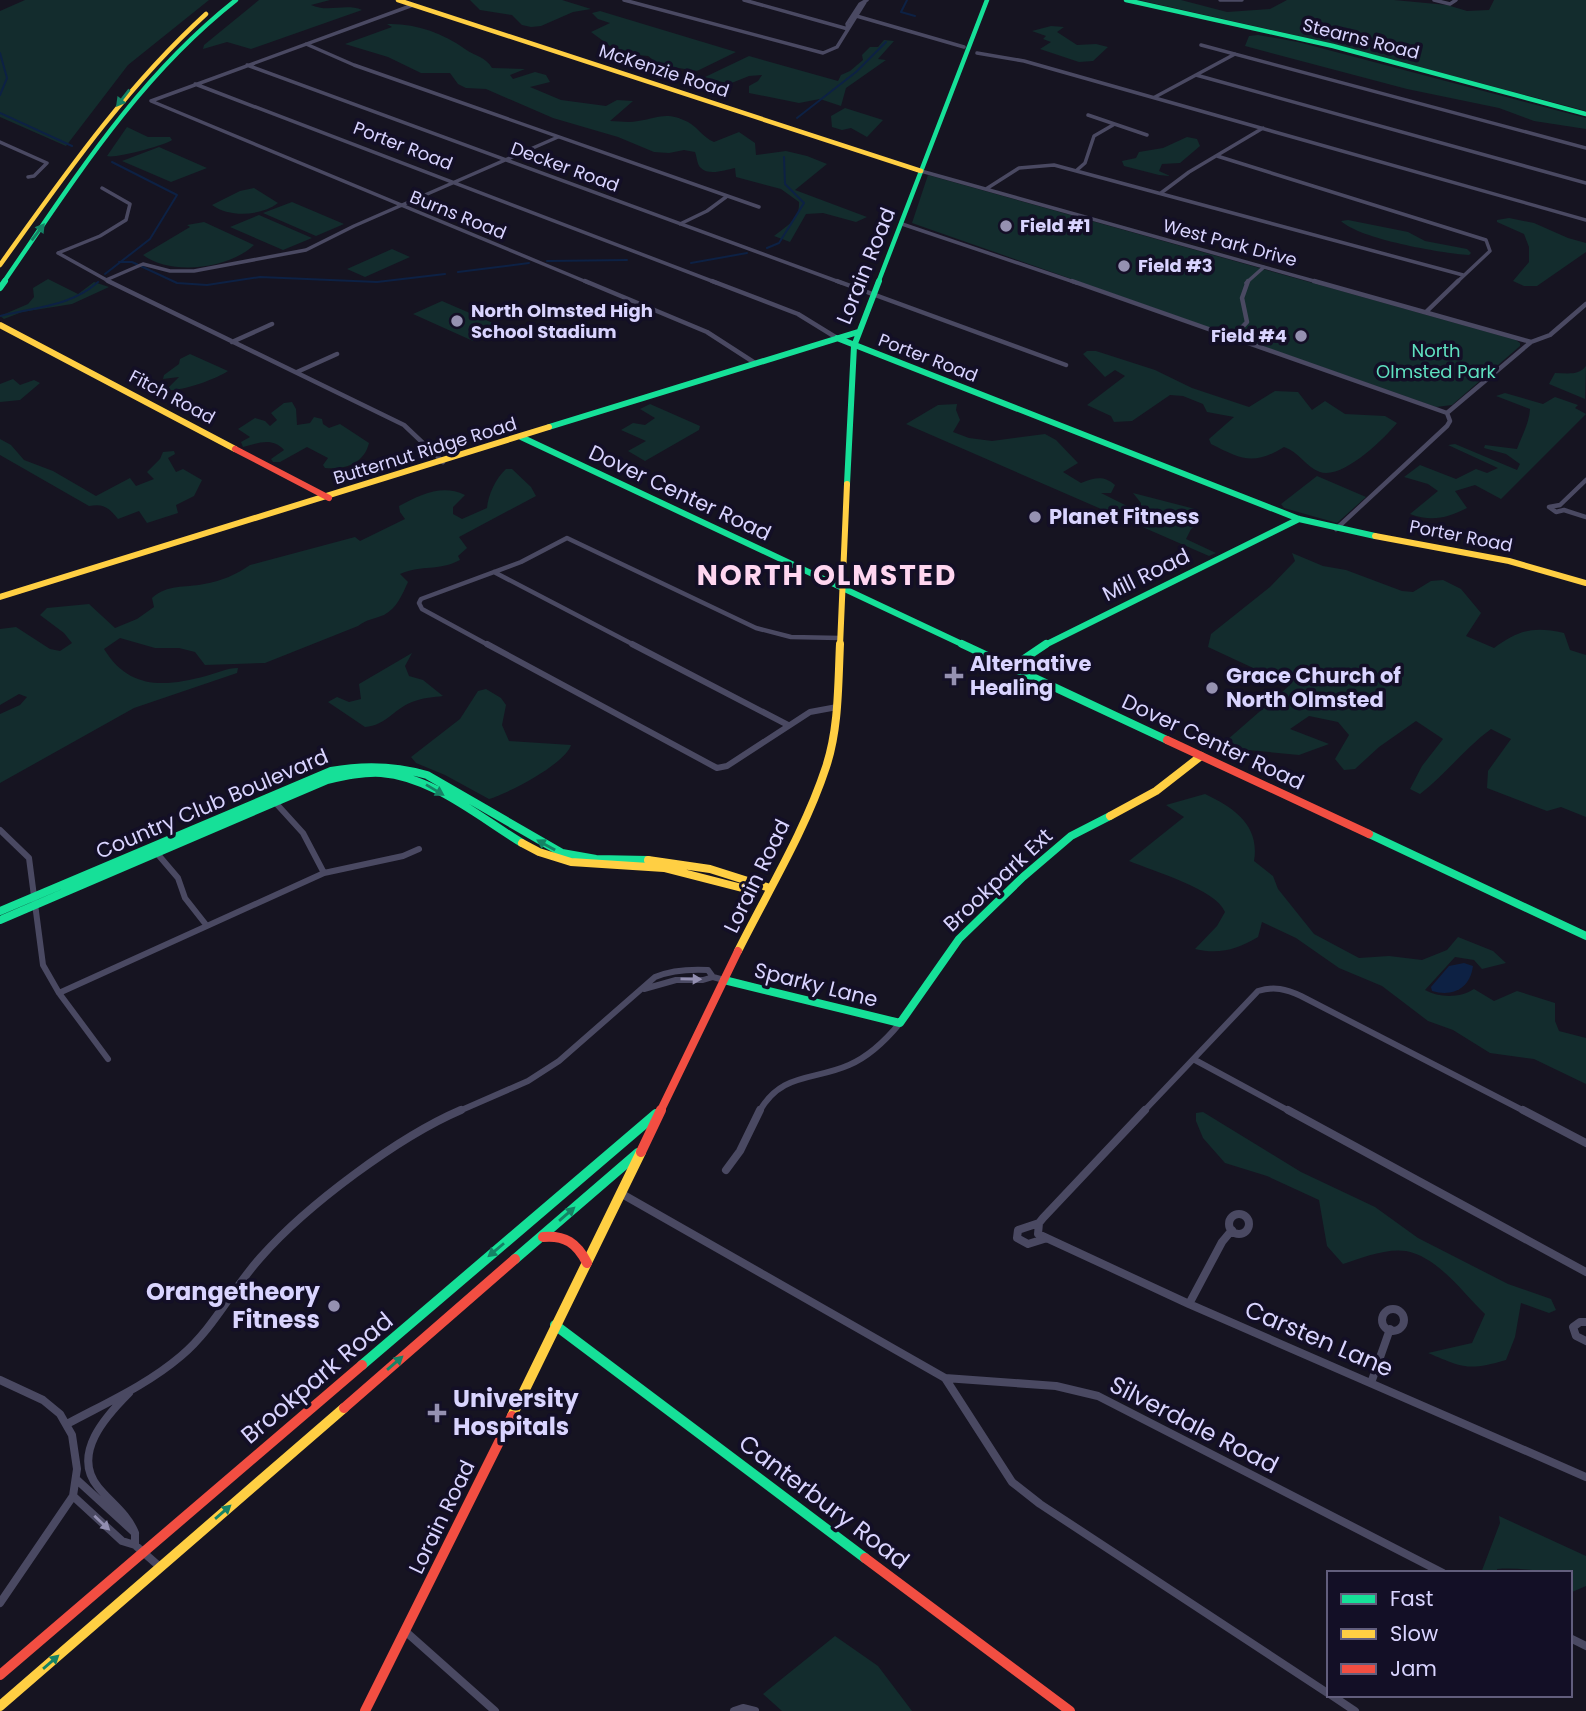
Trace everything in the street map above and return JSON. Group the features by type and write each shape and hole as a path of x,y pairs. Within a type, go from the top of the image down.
{"main road":[{"path":"0,265 73,163 147,68 173,42 225,0"},
{"path":"0,288 132,100 210,18 236,0"},
{"name":"McKenzie Road","path":"398,0 921,171"},
{"name":"Lorain Road","path":"365,1711 622,1194 809,809 827,765 837,707 854,346 987,0"},
{"name":"Stearns Road","path":"1126,0 1186,16 1333,46 1586,114"},
{"name":"Fitch Road","path":"0,325 329,498"},
{"name":"Butternut Ridge Road","path":"0,597 329,498 858,332"},
{"name":"Porter Road","path":"837,338 1298,519 1336,529 1500,559 1586,583"},
{"name":"Dover Center Road","path":"521,437 1586,936"},
{"name":"Mill Road","path":"1012,667 1053,639 1298,519"},
{"name":"Brookpark Ext","path":"900,1023 958,939 1023,877 1071,836 1156,791 1201,756"},
{"name":"Country Club Boulevard","path":"0,920 342,769 369,766 404,768 427,775 562,853 596,859 663,860 746,879 770,888"},
{"name":"Country Club Boulevard","path":"0,911 35,894 154,850"},
{"name":"Sparky Lane","path":"724,980 900,1023"},
{"name":"Brookpark Road","path":"0,1675 139,1548 660,1111"},
{"name":"Brookpark Road","path":"0,1706 642,1149"},
{"path":"541,1237 568,1236 576,1242 587,1263"},
{"name":"Canterbury Road","path":"555,1325 1070,1711"}],"street":[{"path":"624,0 811,52 824,53 835,50 848,29 860,17 866,1"},
{"path":"744,0 848,29"},
{"path":"858,0 866,1"},
{"path":"1220,0 1242,0"},
{"path":"1434,0 1450,4 1456,0"},
{"path":"848,29 847,24 860,4 866,1"},
{"path":"195,83 413,5"},
{"path":"853,15 969,50 1026,60 1586,220"},
{"path":"306,44 354,65 759,208"},
{"path":"1201,45 1586,148"},
{"path":"1153,97 1235,54"},
{"name":"Decker Road","path":"247,65 1066,365"},
{"path":"1196,75 1586,183"},
{"name":"Burns Road","path":"195,83 151,102 707,332 755,363"},
{"name":"Porter Road","path":"195,83 798,314 837,338"},
{"path":"1088,115 1147,135"},
{"path":"1077,170 1085,163 1094,136 1113,124"},
{"path":"1161,192 1263,128"},
{"path":"106,280 140,265 170,271 194,271 252,258 293,253 319,245 351,227 558,137"},
{"path":"0,142 47,163 34,176 28,177"},
{"path":"1216,156 1486,240 1490,251 1426,312"},
{"path":"986,189 1019,169 1034,165 1054,165 1463,275"},
{"name":"West Park Drive","path":"921,171 1531,342"},
{"path":"102,188 118,194 130,204 126,220 100,236 58,253 106,280 404,425 443,462"},
{"path":"680,224 726,197"},
{"path":"902,224 917,227 1447,414 1450,421 1447,426 1336,529"},
{"path":"1232,338 1247,322 1242,298 1246,283 1264,267"},
{"path":"1447,414 1531,342 1543,340 1586,304"},
{"path":"232,342 272,324"},
{"path":"297,372 337,354"},
{"path":"1552,511 1562,508 1586,480"},
{"path":"1562,508 1586,517"},
{"path":"837,707 818,709 788,725 727,766 713,767 422,609 419,603 421,599 521,562 560,540 572,539 756,628 791,636 840,638"},
{"path":"494,572 788,725"},
{"path":"272,799 303,833 324,873"},
{"path":"0,830 29,858 41,960 59,993 108,1059"},
{"path":"59,993 324,873 403,856 419,849"},
{"path":"154,850 178,878 184,898 207,926"},
{"path":"67,1424 173,1363 196,1341 258,1259 278,1239 417,1129 518,1086 549,1069 644,989 676,980 703,980 713,977 724,980"},
{"path":"1041,1236 1039,1223 1258,991 1268,987 1282,987 1586,1143"},
{"name":"Brookpark Ext","path":"726,1170 739,1157 752,1124 765,1101 782,1086 862,1059 881,1045 900,1023"},
{"path":"1195,1060 1586,1272"},
{"name":"Silverdale Road","path":"622,1194 945,1378 1056,1386 1098,1396 1439,1571"},
{"name":"Carsten Lane","path":"1039,1223 1022,1227 1018,1230 1017,1238 1028,1244 1041,1236 1189,1304 1586,1476"},
{"path":"1189,1304 1222,1242 1232,1230"},
{"path":"1586,1322 1580,1322 1573,1328 1576,1336 1586,1341"},
{"path":"1371,1382 1390,1329"},
{"path":"945,1378 1012,1482 1040,1504 1327,1693"},
{"path":"0,1380 43,1400 57,1411 67,1424 74,1444 76,1479 73,1496 0,1603"},
{"path":"136,1386 104,1419 91,1447 89,1466 93,1480 129,1516 139,1548"},
{"path":"76,1479 135,1533"},
{"path":"73,1496 122,1541 139,1548 160,1567"},
{"path":"404,1630 495,1711"},
{"path":"1333,1697 1355,1711"},
{"path":"734,1711 743,1708 755,1711"}],"green space":[{"path":"25,0 209,0 128,65 66,146 0,117 0,11"},
{"path":"259,0 330,0 311,5 362,10 251,49 227,42 203,49 204,45"},
{"path":"470,0 562,0 591,9 573,12 541,26 531,27 522,25 512,15 480,10"},
{"path":"1139,0 1181,0 1227,12 1270,9 1287,0 1394,0 1447,5 1467,11 1489,10 1494,0 1586,0 1586,111 1325,42"},
{"path":"600,11 736,52 697,71 660,65 648,56 609,52 610,46 591,32 610,23 598,19 592,13"},
{"path":"387,24 408,25 438,34 483,59 492,68 525,69 510,75 513,79 535,72 546,75 550,82 530,87 561,100 606,106 617,100 633,101 610,121 631,122 663,116 674,117 688,122 714,142 739,132 755,143 756,155 786,151 827,164 795,190 867,217 856,222 823,213 806,214 790,242 774,236 795,218 799,202 781,189 736,177 735,168 708,172 700,167 695,152 654,152 618,137 553,118 486,89 466,88 458,84 450,73 421,73 388,57 345,44 392,27"},
{"path":"1051,26 1064,27 1057,32 1077,45 1096,44 1108,47 1093,61 1079,62 1040,49 1051,42 1043,39 1046,36 1032,31"},
{"path":"1249,36 1298,42 1586,118 1586,129 1534,121 1499,108 1407,89 1245,46"},
{"path":"884,40 894,41 878,59 886,60 846,88 841,106 820,99 799,103 749,93 749,86 762,75 749,76 729,84 705,77 749,56 838,81 841,75 863,60 862,55 870,47 878,47"},
{"path":"845,108 883,120 867,137 851,128 842,130 832,127 831,116"},
{"path":"127,127 148,137 170,137 172,140 140,151 107,156"},
{"path":"1187,137 1197,139 1200,146 1180,163 1162,164 1159,171 1170,176 1124,166 1122,161 1136,158 1139,152 1163,148"},
{"path":"159,147 207,168 171,182 122,161"},
{"name":"North Olmsted Park","path":"928,175 1516,340 1520,346 1452,405 1436,407 912,223"},
{"path":"254,188 278,203 263,211 245,214 228,212 212,205 240,191"},
{"path":"292,202 344,224 316,236 263,213"},
{"path":"259,215 312,238 283,250 230,227"},
{"path":"1509,218 1534,223 1586,243 1586,252 1537,286 1524,286 1513,281 1529,262 1529,247 1524,234 1497,222"},
{"path":"1348,220 1408,232 1425,241 1467,249 1471,253 1469,255 1439,251 1382,239 1351,228 1341,221"},
{"path":"204,222 254,245 230,260 200,267 169,266 143,255 190,227 187,225"},
{"path":"392,249 410,257 365,277 347,269"},
{"path":"48,279 78,294 94,282 109,287 72,304 22,312 4,319 0,316 28,304 34,297 33,288"},
{"name":"North Olmsted High School Stadium","path":"442,301 502,327 473,341 413,314"},
{"path":"1096,351 1155,370 1192,388 1249,407 1275,391 1298,392 1312,410 1325,401 1345,414 1385,416 1397,423 1362,456 1329,473 1315,470 1284,447 1264,457 1239,457 1211,444 1209,439 1234,417 1207,412 1203,404 1183,396 1170,395 1132,421 1114,422 1111,416 1087,405 1125,376 1115,370 1105,377 1083,354"},
{"path":"190,354 228,371 198,384 166,390 179,377 163,379 164,375 179,364 180,359"},
{"path":"1586,366 1585,399 1549,384 1555,373 1576,373"},
{"path":"13,379 20,385 34,380 40,383 20,400 0,402 0,384"},
{"path":"1505,393 1543,404 1555,397 1578,405 1575,408 1586,414 1501,499 1475,485 1455,491 1467,508 1432,518 1410,514 1438,491 1428,484 1404,477 1420,465 1456,479 1476,469 1487,473 1498,468 1448,445 1455,444 1517,470 1520,464 1506,454 1484,448 1485,445 1517,449 1525,429 1530,409 1496,396"},
{"path":"292,402 296,409 297,425 310,423 314,417 322,419 323,424 329,428 340,424 369,443 363,456 346,467 325,468 323,465 328,458 307,447 280,462 273,462 271,459 284,450 275,443 265,442 243,447 241,442 250,437 238,429 255,418 270,426 277,420 271,413 284,403"},
{"path":"650,404 700,426 699,430 645,461 628,451 646,441 621,430 633,423 645,425 655,418 640,409"},
{"path":"957,404 960,420 953,432 969,438 992,441 1045,434 1056,440 1078,463 1063,472 1081,483 1099,478 1111,482 1115,485 1111,493 1101,493 1141,513 1141,503 1133,493 1195,509 1189,517 1199,524 1191,529 1186,539 1216,553 1209,556 906,424 938,405"},
{"path":"0,439 11,445 24,460 53,471 96,496 130,478 136,486 154,479 147,472 163,452 174,451 175,454 168,458 176,472 183,469 202,480 194,496 176,505 178,513 147,523 139,511 118,519 106,507 89,506 0,455"},
{"path":"506,469 512,469 531,487 536,496 459,537 467,548 458,556 460,560 444,566 400,574 408,582 396,605 384,615 265,663 205,665 195,652 179,648 155,648 120,638 104,649 125,672 149,682 191,680 234,668 238,668 237,673 134,708 0,783 0,714 20,705 27,697 19,694 0,705 0,629 16,627 50,649 60,651 72,643 64,633 40,615 47,608 89,604 115,628 137,619 154,607 152,598 164,590 216,581 234,575 250,565 355,537 360,541 405,519 399,506 424,494 448,490 465,495 453,507 453,514 462,519 487,508 493,487"},
{"path":"1317,476 1366,497 1337,523 1284,508 1281,504"},
{"path":"1292,553 1323,566 1346,570 1402,591 1413,592 1431,581 1443,580 1461,589 1481,613 1466,636 1494,648 1527,631 1564,633 1570,650 1586,655 1586,817 1561,807 1547,811 1487,788 1488,771 1511,739 1491,729 1420,794 1410,789 1422,766 1443,739 1416,721 1379,747 1355,769 1344,770 1335,759 1349,735 1338,722 1309,716 1290,729 1329,744 1299,755 1248,750 1234,752 1219,747 1290,685 1208,647 1211,634 1270,587 1295,561"},
{"path":"412,653 405,666 409,676 423,680 443,696 415,701 385,720 365,727 328,702 337,697 349,702 361,699 359,684"},
{"path":"486,689 501,698 506,705 502,725 509,741 571,745 567,753 548,769 489,799 416,763 411,757 460,719 478,691"},
{"path":"1205,794 1226,805 1243,820 1253,838 1254,861 1273,876 1278,889 1314,934 1359,958 1389,956 1422,960 1447,950 1458,937 1493,951 1506,963 1482,969 1474,960 1455,957 1425,990 1450,996 1474,989 1494,1001 1517,991 1555,1003 1555,1021 1559,1031 1586,1038 1586,1084 1534,1059 1490,1053 1453,1030 1428,1021 1382,986 1339,968 1296,938 1262,922 1258,937 1243,945 1220,951 1195,949 1217,926 1225,912 1219,904 1197,888 1129,861 1184,817 1166,805"},
{"path":"1203,1112 1301,1172 1375,1207 1418,1238 1508,1284 1551,1299 1556,1310 1549,1313 1521,1303 1515,1337 1506,1360 1474,1367 1450,1362 1428,1353 1472,1343 1485,1314 1439,1268 1418,1255 1406,1251 1390,1251 1343,1264 1327,1246 1319,1200 1267,1176 1225,1163 1203,1138 1196,1121 1196,1113"},
{"path":"1499,1516 1586,1556 1586,1586 1572,1592 1572,1571 1482,1571 1500,1523"},
{"path":"835,1636 878,1666 912,1711 782,1711 763,1694"}],"water":[{"path":"1464,963 1473,966 1464,986 1453,992 1432,991 1431,987 1449,966"}],"waterway":[{"path":"907,0 901,12 915,16"},
{"path":"797,118 856,72 886,42"},
{"path":"0,53 7,78 0,95"},
{"path":"0,113 72,146"},
{"path":"767,248 779,243 804,203 785,184 784,157"},
{"path":"112,162 177,195 150,239 120,262"},
{"path":"691,263 747,253"},
{"path":"547,261 627,260"},
{"path":"105,274 120,262"},
{"path":"120,262 132,262 177,283 207,285 260,277 377,282 445,274"},
{"path":"458,272 529,263"},
{"path":"0,316 76,297 98,282"}],"traffic: fast":[{"path":"0,288 79,172 137,95 201,28 236,0"},
{"path":"847,484 854,346 987,0"},
{"path":"1126,0 1333,46 1586,114"},
{"path":"549,427 858,332"},
{"path":"837,338 1299,519 1375,536"},
{"path":"521,437 1167,740"},
{"path":"1012,667 1053,639 1299,519"},
{"path":"0,911 331,771 351,767 404,768 427,775 562,853 596,859 648,860"},
{"path":"0,920 327,780 357,774 387,774 422,784 457,802 522,843"},
{"path":"724,980 900,1023 959,939 1023,877 1071,836 1110,816"},
{"path":"1369,834 1586,936"},
{"path":"362,1365 656,1114"},
{"path":"515,1259 638,1153"},
{"path":"555,1325 865,1558"}],"traffic: slow":[{"path":"398,0 921,171"},
{"path":"0,265 121,101 206,14"},
{"path":"0,325 235,449"},
{"path":"0,597 549,427"},
{"path":"738,951 809,809 827,765 837,707 847,484"},
{"path":"1375,536 1509,561 1586,583"},
{"path":"1110,816 1156,791 1201,756"},
{"path":"522,843 539,852 571,862 664,868 742,888 755,884"},
{"path":"648,860 679,862 710,869 770,888"},
{"path":"512,1416 641,1152"},
{"path":"0,1706 344,1408"}],"traffic: jam":[{"path":"235,449 329,498"},
{"path":"1167,740 1369,834"},
{"path":"641,1152 738,951"},
{"path":"543,1237 565,1238 575,1245 587,1263"},
{"path":"344,1408 515,1259"},
{"path":"0,1675 362,1365"},
{"path":"365,1711 512,1416"},
{"path":"865,1558 1070,1711"}],"place":[{"name":"Field #1","path":"1006,226"},
{"name":"Field #3","path":"1124,266"},
{"name":"North Olmsted High School Stadium","path":"457,321"},
{"name":"Field #4","path":"1301,336"},
{"name":"Planet Fitness","path":"1035,517"},
{"name":"Alternative Healing","path":"954,676"},
{"name":"Grace Church of North Olmsted","path":"1212,688"},
{"name":"Orangetheory Fitness","path":"334,1306"},
{"name":"University Hospitals","path":"437,1413"}],"district":[{"name":"NORTH OLMSTED","path":"827,575"}]}
